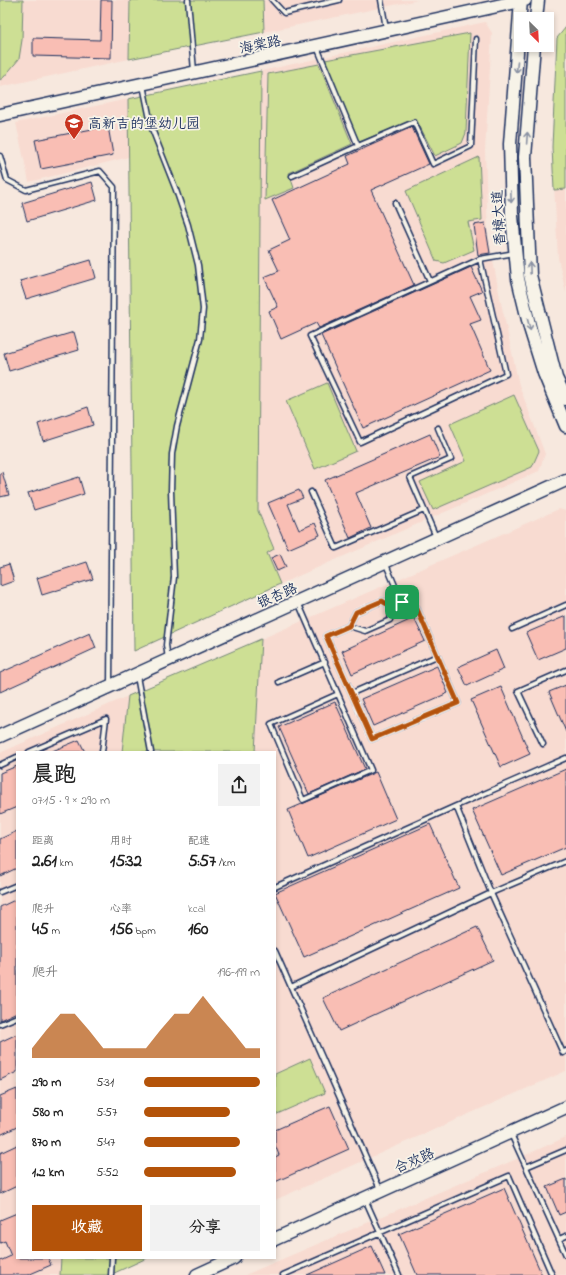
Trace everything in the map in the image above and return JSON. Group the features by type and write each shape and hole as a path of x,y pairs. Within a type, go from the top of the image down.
{"street":[{"name":"海棠路","path":"0,115 143,85 523,0"},
{"name":"香樟大道","path":"523,0 510,144 512,216 515,252 518,279 530,328 544,374 566,426"},
{"path":"537,12 538,0"},
{"name":"香樟大道","path":"533,52 525,157 530,275 556,378 566,400"},
{"name":"银杏路","path":"0,736 566,480"},
{"name":"合欢路","path":"276,1239 566,1107"},
{"path":"197,1275 232,1259"}],"lane":[{"path":"188,0 194,73"},
{"path":"272,0 284,13 339,0"},
{"path":"380,0 387,31"},
{"path":"292,176 414,122 433,164 471,146 476,39"},
{"path":"316,46 358,146"},
{"path":"143,85 152,129 176,190 190,232 198,265 203,309 200,339 177,426 172,454 171,491 174,577 166,646 168,661"},
{"path":"0,156 7,180 26,190 100,171 114,187 110,687"},
{"path":"395,204 430,281"},
{"path":"480,258 506,374 360,442 310,336 480,258 515,252"},
{"path":"437,539 410,477 451,459 438,428"},
{"path":"310,492 336,548 424,510"},
{"path":"385,562 402,602 417,609 458,703 372,739 326,636 349,626 356,612 382,601 392,607"},
{"path":"298,602 324,662 338,694 371,770 302,800 271,724 338,694"},
{"path":"392,607 402,602"},
{"path":"512,629 566,605"},
{"path":"349,626 365,631 390,620 392,607"},
{"path":"352,693 437,656"},
{"path":"279,682 324,662"},
{"path":"543,744 518,691 566,670"},
{"path":"136,675 151,751"},
{"path":"31,751 106,719 102,751"},
{"path":"0,765 16,757"},
{"path":"276,887 566,758"},
{"path":"456,806 492,894 563,1053 566,1051"},
{"path":"291,987 566,861"},
{"path":"0,892 16,885"},
{"path":"276,953 380,1192"},
{"path":"0,1024 16,1017"},
{"path":"510,1133 566,1255"},
{"path":"526,1167 566,1150"},
{"path":"283,1275 509,1176 552,1275"},
{"path":"365,1199 399,1275"},
{"path":"559,1239 566,1236"},
{"path":"111,1275 112,1259"}],"shaded area":[{"path":"0,0 130,0 129,59 0,87"},
{"path":"263,0 418,0 264,32"},
{"path":"485,22 492,33 485,151 488,234 519,385 545,454 539,471 280,584 267,553 274,549 258,511 261,71"},
{"path":"566,27 566,293 558,258 552,147 557,38"},
{"name":"高新吉的堡幼儿园","path":"128,99 129,157 29,182 16,123"},
{"path":"559,509 566,511 566,1071 276,1200 276,751 255,751 261,639"},
{"path":"128,696 122,751 16,751 16,1259 61,1259 60,1275 0,1275 0,753"},
{"path":"566,1137 566,1275 245,1275 519,1158"}],"green space":[{"path":"0,0 23,0 22,40 19,59 0,80"},
{"path":"130,0 263,0 264,32 129,59"},
{"path":"566,27 566,189 554,190 552,147 557,38"},
{"path":"470,33 466,133 462,143 435,156 416,119 359,142 325,60"},
{"path":"319,64 352,144 289,173 294,188 265,200 268,74"},
{"path":"261,71 258,511 274,549 267,553 280,584 134,651 128,99"},
{"path":"479,157 482,220 468,222 474,250 444,263 436,261 406,191"},
{"path":"327,383 356,451 315,469 286,401"},
{"path":"514,395 539,451 532,467 433,510 420,482 466,461 450,424"},
{"path":"261,639 255,751 122,751 128,696"},
{"path":"310,1058 325,1093 276,1115 276,1074"},
{"path":"61,1259 145,1259 110,1275 60,1275"}],"building":[{"path":"101,0 112,0 111,58 33,56 33,38 100,40"},
{"path":"108,126 113,155 41,169 35,140"},
{"path":"412,127 429,164 371,190 414,285 319,328 316,323 281,339 269,311 278,307 264,277 279,271 269,250 290,240 272,200 350,164 347,156"},
{"path":"92,182 97,200 27,221 22,203"},
{"path":"485,223 490,253 478,255 474,225"},
{"path":"91,260 96,278 26,299 20,281"},
{"path":"471,267 482,291 470,296 481,320 470,324 490,370 363,428 321,335"},
{"path":"74,332 79,350 9,371 4,353"},
{"path":"88,407 93,425 43,441 38,424"},
{"path":"430,434 440,457 356,493 371,528 350,538 325,480"},
{"path":"2,472 9,495 0,497 0,473"},
{"path":"79,477 84,494 34,510 28,493"},
{"path":"299,490 303,498 288,504 299,530 315,523 320,535 288,549 268,503"},
{"path":"280,554 286,567 277,571 271,558"},
{"path":"87,562 93,579 42,595 37,578"},
{"path":"9,564 14,581 0,586 0,567"},
{"path":"566,616 566,648 538,660 526,633"},
{"path":"414,618 425,641 352,674 342,651"},
{"path":"90,633 96,648 0,692 0,673"},
{"path":"496,650 504,669 467,686 458,667"},
{"path":"437,666 448,693 373,726 361,699"},
{"path":"566,685 566,732 549,692"},
{"path":"501,687 530,754 501,767 471,700"},
{"path":"335,702 365,769 309,794 279,727"},
{"path":"79,740 84,751 52,751"},
{"path":"16,766 16,807 0,814 0,773"},
{"path":"566,769 566,847 501,875 472,810"},
{"path":"376,772 396,819 308,858 288,810"},
{"path":"430,824 459,888 304,957 276,893"},
{"path":"16,831 16,868 0,876 0,839"},
{"path":"16,899 16,1012 0,1020 0,907"},
{"path":"477,927 493,960 339,1031 323,998"},
{"path":"16,1034 16,1072 0,1080 0,1042"},
{"path":"16,1089 16,1127 0,1135 0,1096"},
{"path":"330,1106 349,1149 276,1182 276,1156 279,1155 276,1148 276,1130"},
{"path":"16,1145 16,1186 0,1194 0,1153"},
{"path":"566,1179 566,1212 559,1215 547,1187"},
{"path":"504,1188 542,1275 417,1275 399,1234"},
{"path":"16,1213 16,1259 48,1259 51,1265 28,1275 0,1275 0,1261 11,1256 5,1241 0,1243 0,1220"},
{"path":"372,1246 385,1275 307,1275"}],"place":[{"name":"高新吉的堡幼儿园","path":"74,140"}],"route":[{"path":"382,601 392,607 402,602 417,609 458,703 372,739 326,636 349,626 356,612 382,601"}]}
